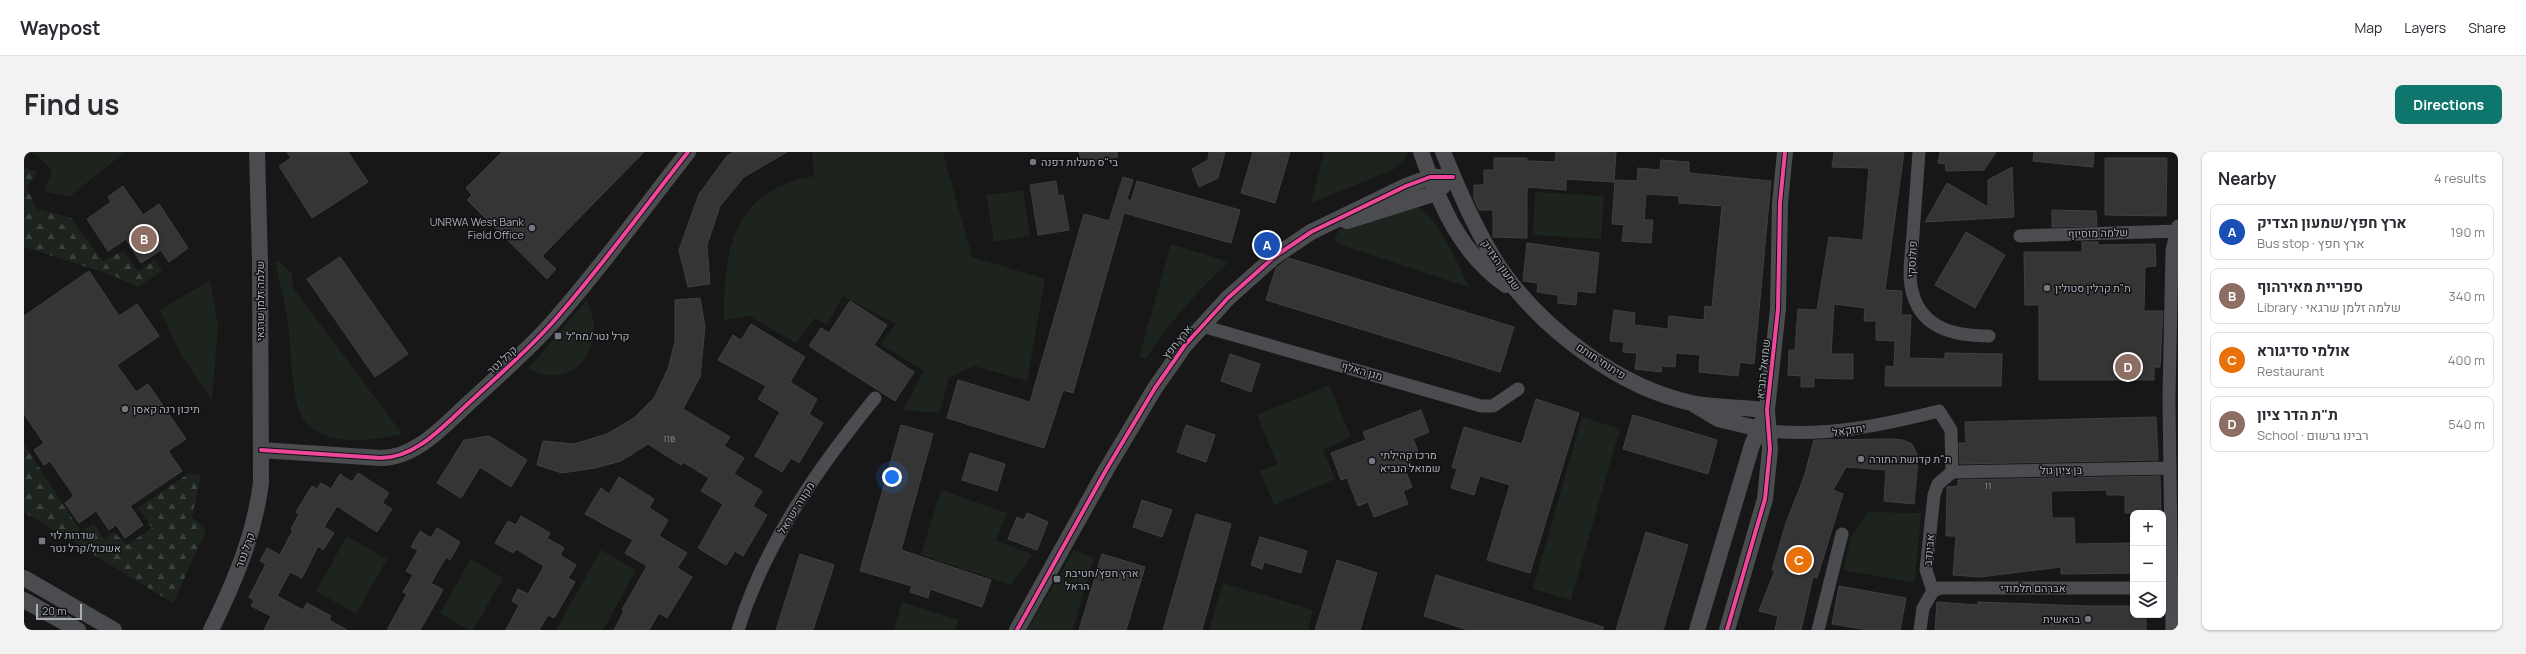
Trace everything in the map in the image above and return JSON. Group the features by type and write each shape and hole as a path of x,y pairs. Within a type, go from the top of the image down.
{"street":[{"name":"שלמה זלמן שרגאי","path":"257,152 260,262 261,450"},
{"name":"קרל נטר","path":"211,630 224,603 246,548 258,507 261,450 381,458 400,456 416,448 460,411 551,324 688,152"},
{"name":"שמעון הצדיק","path":"1421,152 1436,192 1459,237 1471,252 1503,283 1524,297"},
{"path":"1443,152 1453,177"},
{"name":"שמואל הנביא","path":"1697,630 1763,430 1767,410 1778,308 1780,203 1785,152"},
{"name":"פולנסקי","path":"1919,152 1910,275 1914,297 1920,309 1938,327 1964,336 1989,336"},
{"name":"ארץ חפץ","path":"1018,630 1130,428 1168,367 1202,326 1248,279 1311,232 1389,192 1430,177 1453,177"},
{"name":"שמעון הצדיק","path":"1453,177 1483,240 1503,271 1524,297"},
{"name":"ארץ חפץ","path":"1311,232 1436,192 1453,177"},
{"path":"2172,630 2169,468 2172,250 2178,229"},
{"name":"שלמה מוסיוף","path":"2020,236 2178,229"},
{"name":"פיתוחי חותם","path":"1524,297 1571,342 1600,363 1649,388 1692,403 1718,419 1763,430"},
{"name":"מגן האלף","path":"1202,326 1481,406 1494,406 1518,389"},
{"name":"מקווה ישראל","path":"738,630 768,554 794,508 835,447 875,398"},
{"name":"פיתוחי חותם","path":"1692,403 1767,410"},
{"name":"יחזקאל","path":"1763,430 1822,434 1877,425 1939,411 1951,430 1952,472"},
{"name":"שמואל הנביא","path":"1726,630 1765,499 1763,430"},
{"name":"בן ציון גול","path":"1952,472 2169,468"},
{"name":"אבינדב","path":"1933,591 1926,570 1934,496 1938,484 1952,472"},
{"path":"1818,630 1842,534"},
{"path":"24,578 114,630"},
{"name":"אברהם תלמודי","path":"1933,591 1940,588 2130,588"},
{"path":"1920,630 1923,608 1933,591"},
{"path":"24,600 78,630"},
{"path":"224,603 225,630"}],"green space":[{"path":"24,152 125,152 69,197 44,191 52,171 36,154"},
{"path":"812,152 943,152 972,257 1045,279 1027,381 974,366 949,378 939,413 903,410 924,371 880,344 896,324 843,296 827,325 815,318 796,343 749,316 724,320 727,269 731,247 738,227 749,210 765,195 787,184 814,176"},
{"path":"1324,152 1407,152 1404,160 1394,169 1311,203"},
{"path":"24,168 37,171 27,189 37,209 71,218 103,261 123,251 138,271 155,260 162,271 138,287 112,275 24,247"},
{"path":"1023,190 1030,236 994,242 986,195"},
{"path":"1535,192 1604,196 1601,239 1533,235"},
{"path":"1414,205 1423,210 1439,230 1470,288 1338,244 1335,238 1339,229"},
{"path":"1171,244 1229,262 1184,308 1146,359 1139,357"},
{"path":"275,261 279,261 292,274 293,288 402,434 378,439 338,439 314,430 305,422 300,414 294,388 287,318"},
{"path":"210,280 218,325 212,400 180,353 160,310"},
{"path":"587,300 594,324 594,334 588,354 582,362 566,373 557,375 544,375 528,369"},
{"path":"1329,385 1351,437 1323,450 1335,479 1274,505 1260,471 1277,464 1257,415"},
{"path":"1582,417 1620,429 1571,600 1533,589"},
{"path":"24,444 81,532 94,524 104,539 114,532 127,545 152,528 138,508 188,474 201,475 192,517 206,530 173,603 24,512"},
{"path":"941,490 1007,513 996,540 1032,555 1011,585 921,555"},
{"path":"1868,512 1921,513 1915,583 1843,570 1851,537"},
{"path":"347,536 387,559 356,614 316,591"},
{"path":"601,550 636,570 603,630 556,630"},
{"path":"1074,550 1094,557 1073,630 1027,630"},
{"path":"471,559 503,578 473,630 469,630 440,613"},
{"path":"1223,583 1313,610 1308,630 1209,630"},
{"path":"902,602 959,620 955,630 894,630"}],"building":[{"path":"287,152 348,152 368,182 312,218 279,166 291,158"},
{"name":"UNRWA West Bank Field Office","path":"502,152 644,152 542,256 556,269 547,279 467,200 472,195 466,188"},
{"path":"734,152 787,152 744,177 720,206 707,245 710,284 688,287 679,250 699,194 727,156"},
{"path":"1079,152 1117,152 1118,157 1082,165"},
{"path":"1209,152 1225,152 1218,178 1199,187 1192,169 1208,160"},
{"path":"1253,152 1290,152 1275,203 1241,193"},
{"path":"1556,152 1616,152 1614,182 1566,179 1566,190 1527,187 1527,238 1493,237 1493,210 1479,210 1474,199 1474,185 1484,185 1484,170 1494,170 1494,158 1527,158 1527,161 1555,162"},
{"path":"1834,152 1904,152 1885,290 1902,291 1901,315 1911,315 1909,358 1945,359 1945,353 2002,354 2001,386 1885,386 1886,366 1894,367 1895,341 1876,340 1876,321 1864,321 1865,308 1834,304 1831,354 1853,354 1853,379 1814,378 1814,387 1801,387 1801,376 1788,375 1789,350 1795,350 1798,309 1817,310 1829,237 1863,240 1869,168 1832,167"},
{"path":"1940,152 1996,152 1984,170 1946,171 1945,164 1938,163"},
{"path":"2034,152 2094,152 2093,167 2033,161"},
{"path":"2105,158 2167,158 2166,216 2105,215"},
{"path":"1661,160 1689,162 1689,173 1771,181 1754,364 1740,362 1738,376 1699,372 1700,355 1676,353 1675,367 1662,366 1661,372 1635,369 1637,353 1623,352 1624,342 1610,341 1614,310 1635,313 1634,325 1668,329 1669,316 1704,320 1705,306 1712,307 1722,206 1679,203 1679,196 1646,194 1644,220 1653,220 1651,243 1622,241 1624,225 1612,224 1615,180 1637,181 1638,168 1660,170"},
{"path":"2012,167 2014,217 1925,222 1947,183 1988,207 1988,180"},
{"path":"1123,177 1133,180 1127,199 1131,201 1137,181 1240,210 1231,243 1124,213 1073,393 1063,390 1044,448 947,418 958,380 1030,402 1084,214 1109,221"},
{"path":"1056,181 1058,196 1063,195 1069,230 1038,235 1030,185"},
{"path":"123,186 143,215 159,204 188,248 169,262 161,250 141,263 126,239 108,251 87,219 111,202 108,197"},
{"path":"2052,210 2096,211 2097,226 2052,227"},
{"path":"1966,232 2005,255 1975,308 1935,285"},
{"path":"2082,242 2098,242 2098,245 2155,244 2156,266 2145,267 2144,311 2163,311 2160,367 2154,367 2154,380 2039,380 2039,305 2025,305 2024,252 2082,252"},
{"path":"1527,243 1599,253 1595,293 1577,291 1576,305 1558,303 1558,295 1537,292 1538,283 1523,281"},
{"path":"340,257 408,354 375,377 307,279"},
{"path":"1289,258 1514,327 1500,372 1266,300 1276,268"},
{"path":"89,271 119,316 137,304 159,336 117,365 136,392 148,384 186,439 168,451 182,471 130,506 143,525 125,538 116,525 109,530 96,511 79,523 65,503 74,496 50,461 44,465 34,450 44,443 24,414 24,316"},
{"path":"700,298 705,327 700,377 683,409 730,437 724,446 744,458 734,474 762,491 753,506 767,515 743,556 735,551 726,565 698,548 723,504 701,491 709,478 683,462 681,465 648,444 621,461 595,468 562,473 537,465 543,441 574,444 607,434 634,418 654,398 668,369 675,342 675,300"},
{"path":"850,301 887,325 874,345 914,372 895,401 809,346 821,328 829,333"},
{"path":"751,324 805,357 790,382 817,399 809,414 823,423 799,463 791,458 782,472 755,456 780,412 758,399 766,386 718,360 733,335 741,340"},
{"path":"1230,354 1260,364 1251,392 1221,381"},
{"path":"1536,399 1579,413 1530,573 1487,560 1510,485 1480,476 1474,495 1451,488 1457,469 1452,467 1464,427 1522,444"},
{"name":"מרכז קהילתי שמואל הנביא","path":"1421,410 1429,432 1413,439 1418,451 1407,455 1412,467 1405,470 1412,487 1403,491 1408,504 1374,517 1368,502 1358,506 1347,478 1341,480 1331,453 1366,440 1363,432"},
{"path":"1633,415 1717,440 1708,474 1623,449"},
{"path":"2156,417 2158,460 1960,464 1959,443 1966,443 1965,422"},
{"path":"901,425 933,434 901,550 991,580 982,607 930,589 928,598 910,592 912,586 860,571"},
{"path":"1186,425 1215,435 1206,462 1177,452"},
{"path":"489,436 527,460 511,487 480,467 461,498 437,483 464,440"},
{"path":"1814,440 1903,440 1912,444 1916,452 1918,459 1914,504 1884,501 1886,470 1846,467 1833,490 1843,494 1817,578 1813,577 1801,630 1775,630 1778,616 1759,611 1775,570 1772,570 1786,523 1804,477"},
{"path":"970,453 1005,464 997,491 962,480"},
{"path":"358,473 389,493 382,503 392,509 377,532 337,506 324,527 334,533 323,550 318,546 302,578 290,572 277,596 303,610 307,603 331,616 329,620 347,630 264,630 271,616 251,606 254,600 249,597 266,564 260,561 267,548 280,555 293,530 291,529 299,514 296,512 312,486 317,489 321,483 331,489 340,474 352,482"},
{"path":"2160,476 2161,510 2130,510 2130,513 2125,513 2125,495 2107,495 2107,490 2051,491 2052,518 2074,518 2075,544 2130,543 2130,573 2061,574 2061,567 1980,577 1953,575 1956,536 1946,536 1947,487 1958,486 1958,480"},
{"path":"619,477 654,499 649,508 668,520 659,536 687,553 677,568 692,577 667,618 659,613 649,630 614,630 624,611 622,610 647,566 625,553 633,540 585,514 601,488 609,494"},
{"path":"1142,500 1172,510 1162,537 1133,527"},
{"path":"1027,513 1048,522 1037,550 1008,539 1017,517 1024,520"},
{"path":"1196,514 1231,524 1202,630 1163,630"},
{"path":"521,516 550,533 547,538 564,548 560,555 576,565 568,578 575,582 554,618 548,615 539,630 506,630 519,605 512,601 518,589 528,594 544,566 516,549 513,553 495,543 508,521 516,525"},
{"path":"437,528 460,542 450,560 446,557 431,583 443,590 420,630 387,630 407,594 403,592 413,575 406,571 418,550 411,547 420,531 431,538"},
{"path":"1646,532 1688,545 1663,630 1616,630"},
{"path":"1260,537 1307,551 1301,573 1264,562 1262,569 1251,565"},
{"path":"800,554 834,565 813,630 776,630"},
{"path":"1102,554 1145,567 1126,630 1079,630"},
{"path":"1337,560 1377,573 1360,630 1315,630"},
{"path":"1436,575 1603,627 1603,630 1468,630 1424,616"},
{"path":"1839,586 1906,598 1900,630 1868,630 1832,624"},
{"path":"1937,602 1978,605 1978,602 2130,606 2130,618 2146,618 2146,630 1935,630"}],"cycle path":[{"path":"261,450 381,458 407,452 430,438 523,353 552,323 604,260 688,152"},
{"path":"1727,630 1765,499 1770,449 1767,410 1778,309 1780,203 1785,152"},
{"path":"1017,630 1106,470 1155,388 1185,345 1228,298 1274,257 1311,232 1406,186 1430,177 1453,177"}],"place":[{"name":"בי\"ס מעלות דפנה","path":"1033,162"},
{"name":"UNRWA West Bank Field Office","path":"532,228"},
{"name":"ספריית מאירהוף","path":"144,239"},
{"name":"ארץ חפץ/שמעון הצדיק","path":"1267,245"},
{"name":"ת\"ת קרלין סטולין","path":"2047,288"},
{"name":"קרל נטר/מח״ל","path":"558,336"},
{"name":"ת\"ת הדר ציון","path":"2128,367"},
{"name":"תיכון רנה קאסן","path":"125,409"},
{"name":"ת\"ת קדושת התורה","path":"1861,459"},
{"name":"מרכז קהילתי שמואל הנביא","path":"1372,461"},
{"name":"שדרות לוי אשכול/קרל נטר","path":"42,541"},
{"name":"אולמי סדיגורא","path":"1799,560"},
{"name":"ארץ חפץ/חטיבת הראל","path":"1057,579"},
{"name":"בראשית","path":"2088,619"}]}
